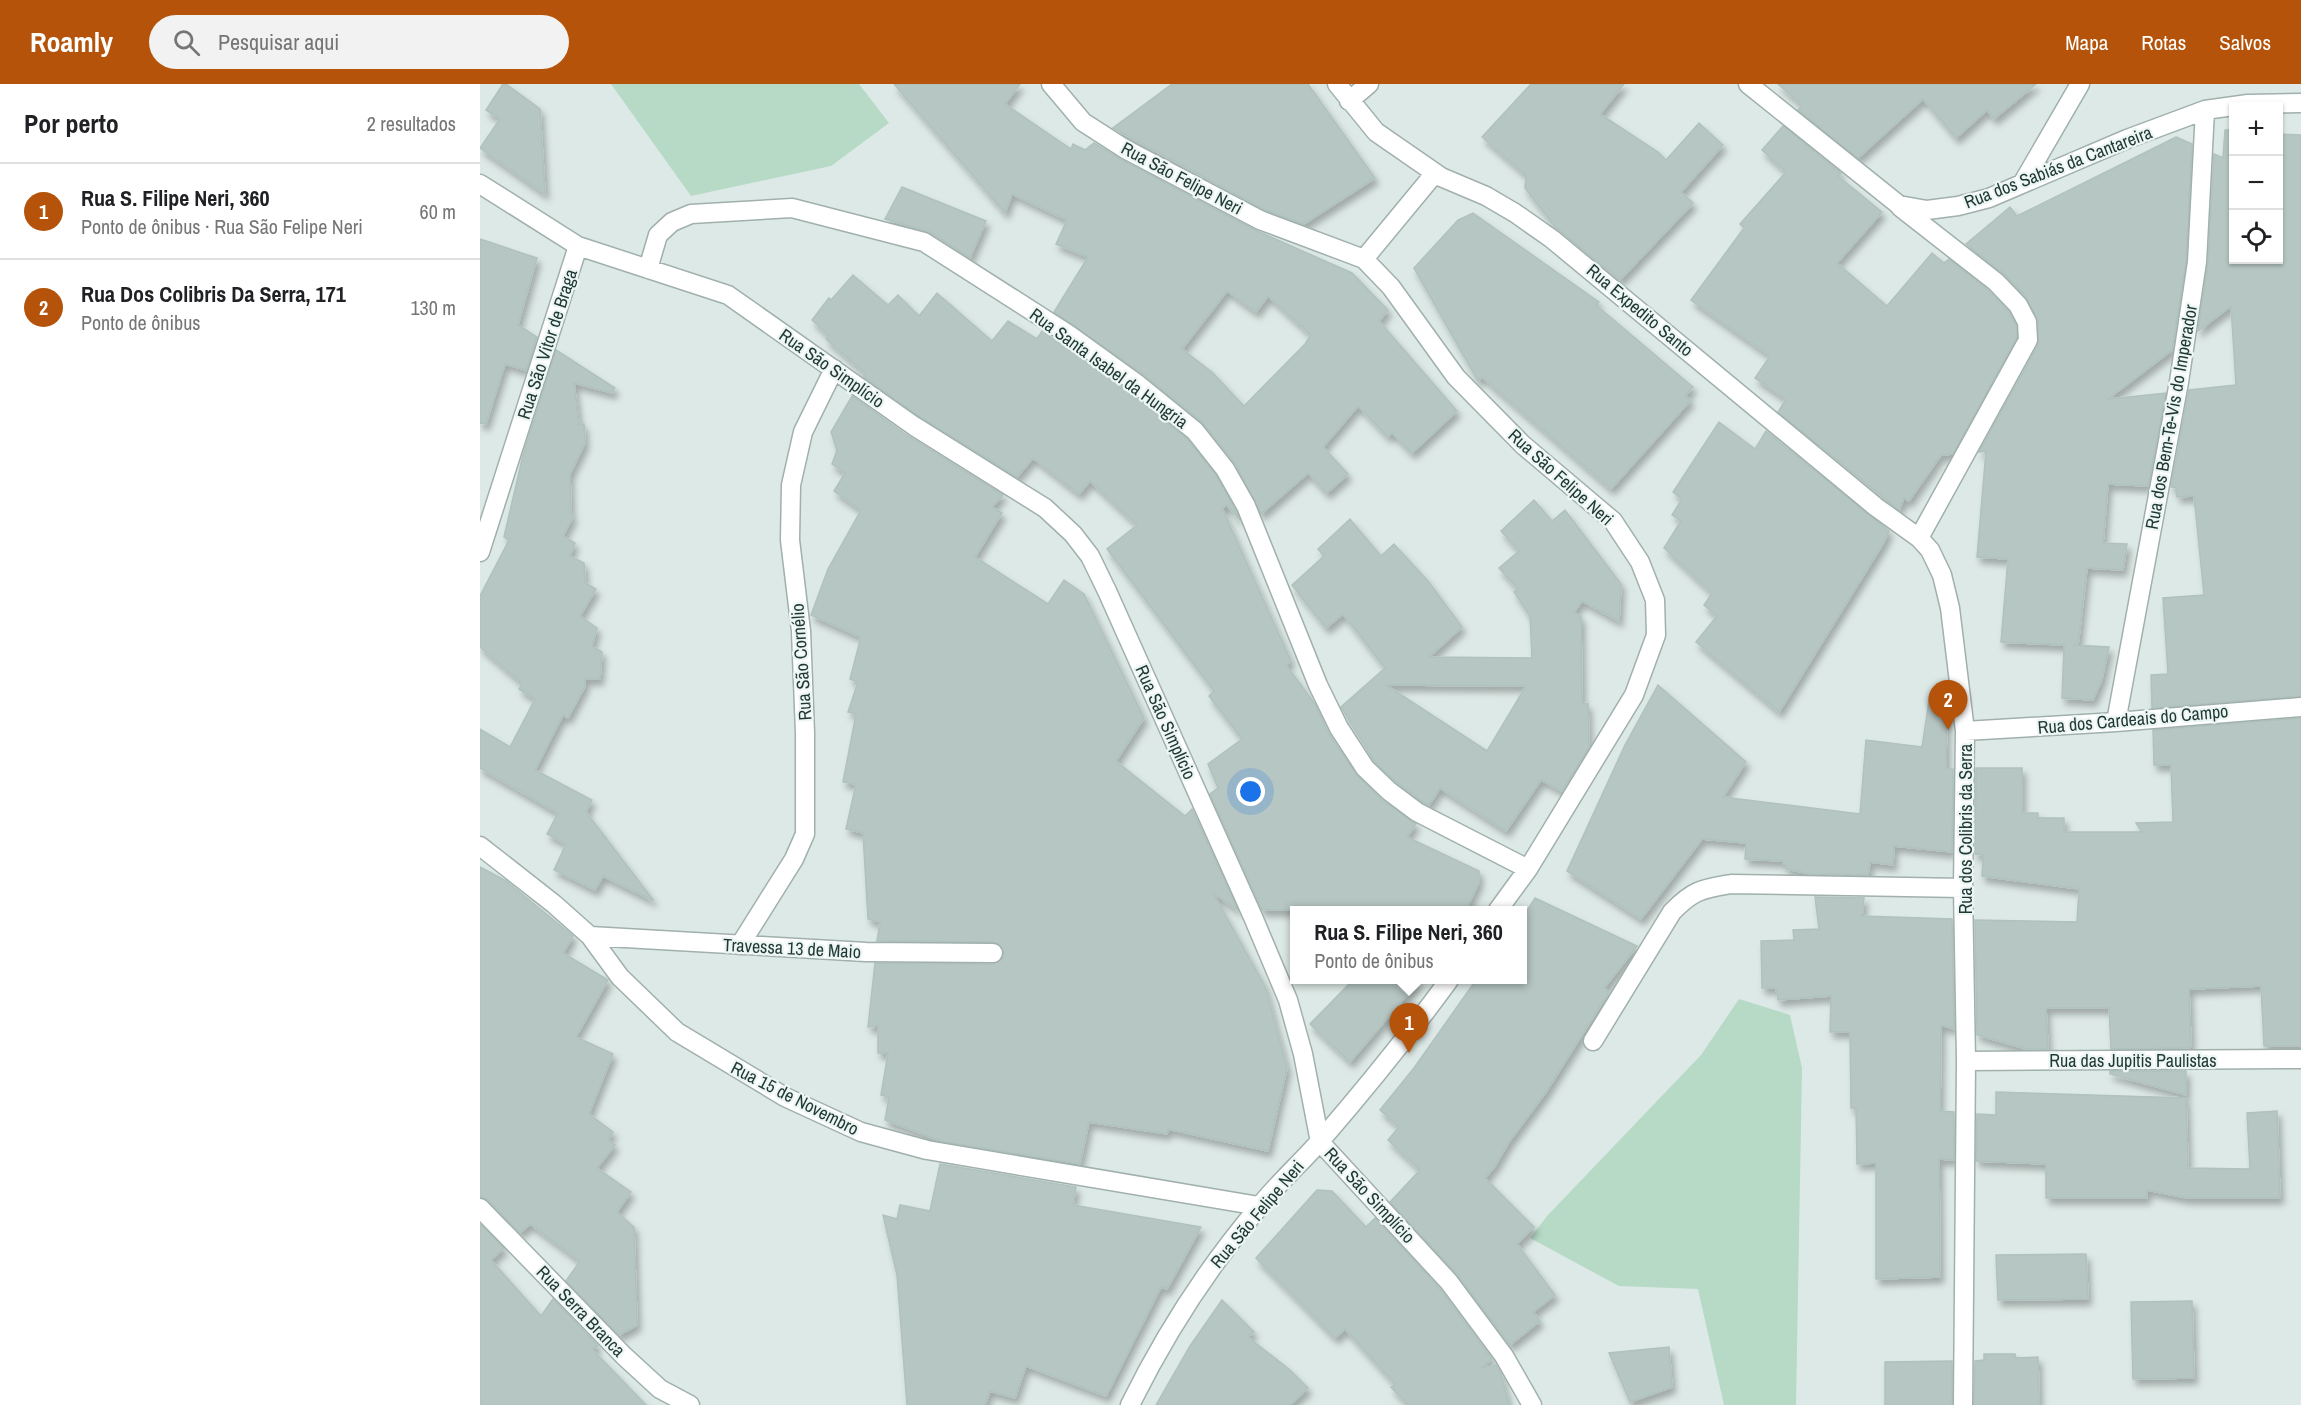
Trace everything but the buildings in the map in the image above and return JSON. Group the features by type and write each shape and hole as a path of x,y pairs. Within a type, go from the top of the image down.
{"street":[{"name":"Rua São Felipe Neri","path":"1051,84 1083,122 1125,149 1260,220 1364,260 1391,287 1456,377 1524,445 1613,521 1640,562 1655,600 1656,635 1634,695 1528,869 1501,906"},
{"name":"Rua Expedito Santo","path":"1337,84 1376,132 1441,177 1496,201 1552,239 1876,507 1919,538"},
{"path":"1349,101 1369,84"},
{"path":"1748,84 1996,282 2018,305 2027,322 2028,340 1919,538"},
{"path":"2022,184 2080,84"},
{"name":"Rua dos Sabiás da Cantareira","path":"1899,206 1927,210 1958,206 1989,198 2127,139 2205,110 2248,104 2301,103"},
{"name":"Rua dos Bem-Te-Vis do Imperador","path":"2116,722 2179,382 2197,262 2205,110"},
{"path":"1364,260 1435,172"},
{"name":"Rua São Vitor de Braga","path":"480,184 578,246 480,552"},
{"name":"Rua Santa Isabel da Hungria","path":"648,268 658,235 672,222 691,214 792,208 924,242 1068,334 1136,383 1195,431 1225,469 1246,506 1318,685 1339,728 1365,768 1389,791 1417,812 1528,869"},
{"name":"Rua São Simplício","path":"578,246 728,295 914,426 1045,508 1073,534 1090,556 1107,591 1239,884 1288,1000 1303,1054 1320,1142 1449,1282 1504,1356 1532,1405"},
{"name":"Rua São Cornélio","path":"740,945 794,859 805,834 805,733 801,631 790,540 791,485 803,432 834,369"},
{"name":"Rua dos Colibris da Serra","path":"1919,538 1930,550 1942,575 1950,608 1965,731 1963,888 1966,1061 1963,1405"},
{"name":"Rua dos Cardeais do Campo","path":"1965,731 2301,707"},
{"name":"Rua 15 de Novembro","path":"480,846 554,904 590,936 620,976 677,1032 785,1097 861,1132 927,1150 1259,1206"},
{"path":"1593,1041 1672,912 1688,895 1707,888 1731,884 1963,888"},
{"name":"Travessa 13 de Maio","path":"590,936 866,952 993,953"},
{"name":"Rua São Felipe Neri","path":"1130,1405 1155,1356 1203,1279 1259,1206 1320,1142 1402,1045 1446,984"},
{"name":"Rua das Jupitis Paulistas","path":"1966,1061 2301,1059"},
{"name":"Rua Serra Branca","path":"480,1208 632,1363 660,1389 690,1405"}],"green space":[{"path":"611,84 859,84 889,123 831,166 691,196"},
{"path":"1739,999 1790,1015 1802,1068 1796,1405 1724,1405 1698,1289 1619,1286 1530,1238 1548,1215 1701,1055"}],"place":[{"name":"Rua Dos Colibris Da Serra, 171","path":"1948,730"},
{"name":"Rua S. Filipe Neri, 360","path":"1409,1053"}]}
